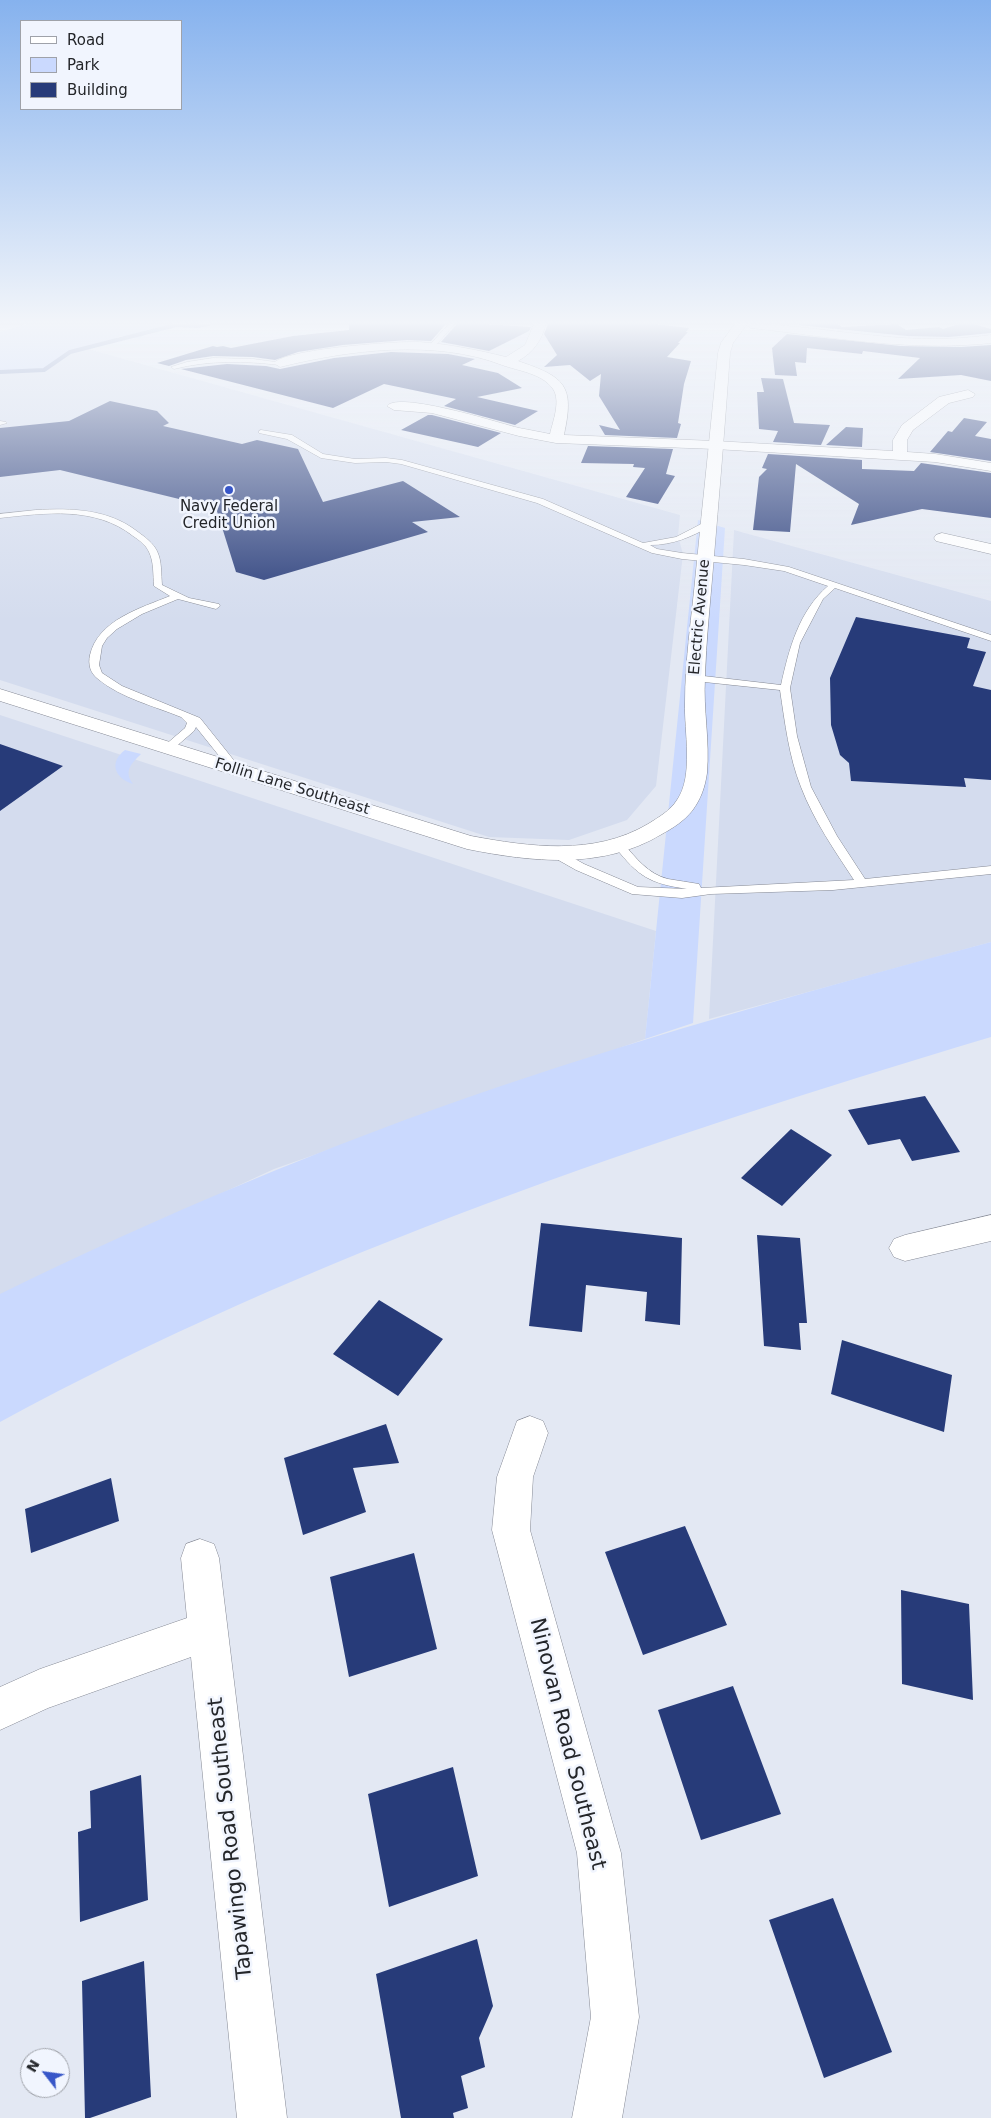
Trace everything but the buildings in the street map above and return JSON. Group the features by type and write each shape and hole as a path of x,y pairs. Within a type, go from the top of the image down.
{"street":[{"path":"483,423 519,432 556,438 716,444 936,458 991,466"},
{"path":"556,438 559,423"},
{"name":"Electric Avenue","path":"589,852 619,845 656,830 674,817 687,802 692,791 697,748 694,717 695,678 718,423"},
{"path":"900,456 900,440 907,428 914,423"},
{"path":"942,538 991,549"},
{"name":"Follin Lane Southeast","path":"0,695 467,842 504,850 536,854 589,852"},
{"path":"904,1248 991,1228"},
{"name":"Ninovan Road Southeast","path":"530,1433 514,1477 511,1530 599,1853 615,2017 598,2118"},
{"name":"Tapawingo Road Southeast","path":"200,1558 262,2118"},
{"path":"0,1709 40,1690 208,1631"}],"lane":[{"path":"303,445 284,443 268,438 261,432 289,437 303,445 321,456 340,460 402,462 540,501 666,554 766,565 835,584 991,638"},
{"path":"0,516 62,512 113,520 131,529 153,550 158,586 176,597 204,605 216,606"},
{"path":"636,542 662,544 676,541 708,524"},
{"path":"835,584 819,598 796,643 785,688 792,736 806,787 831,836 862,883"},
{"path":"176,597 133,616 106,632 94,647 93,664 100,676 114,686 196,720 236,770"},
{"path":"695,678 785,688"},
{"path":"168,748 190,729 192,723 185,714"},
{"path":"619,845 645,875 665,882 710,890"},
{"path":"557,854 589,872 636,891 682,894 710,890 776,889 862,883 991,870"}],"shaded area":[{"path":"0,423 352,423 680,515 678,536 683,554 656,786 627,820 569,840 489,837 0,680"},
{"path":"734,530 991,601 991,942 709,1019"},
{"path":"0,715 656,931 645,1039 274,1169 0,1296"}],"green space":[{"path":"698,520 725,528 693,1023 645,1039"},
{"path":"125,750 141,754 130,767 129,775 133,784 121,778 116,769 115,764"},
{"path":"991,942 991,1037 737,1116 611,1159 486,1204 362,1252 239,1304 119,1361 0,1422 0,1294 183,1209 308,1157 434,1109 559,1067 682,1029"}],"place":[{"name":"Navy Federal Credit Union","path":"229,490"}]}
